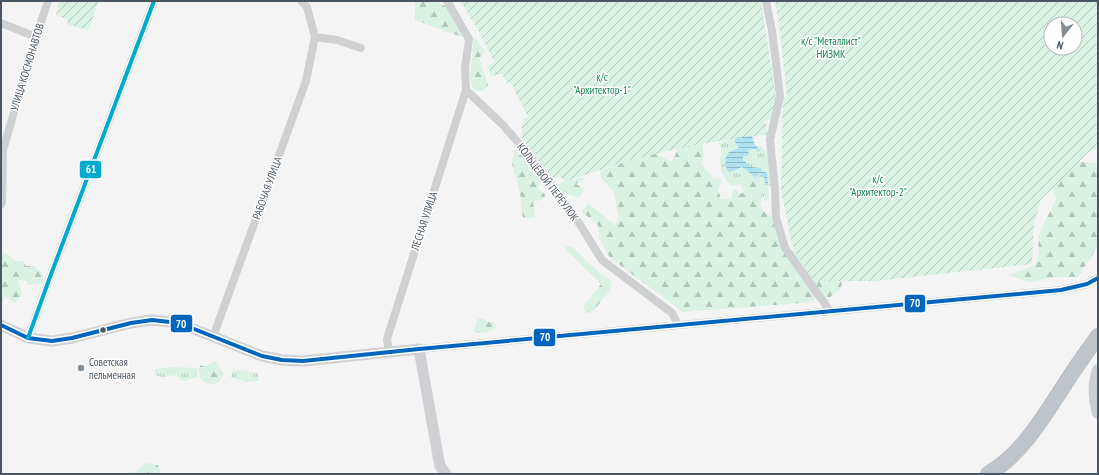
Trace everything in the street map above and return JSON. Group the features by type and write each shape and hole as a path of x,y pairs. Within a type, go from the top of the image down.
{"highway":[{"path":"988,474 1019,450 1037,427 1098,336"}],"main road":[{"path":"1,325 28,338 52,341 72,338 131,323 152,320 179,323 262,356 282,360 303,361 418,348 440,466 446,474"},
{"path":"1098,370 1095,386 1095,400 1098,413"},
{"path":"436,474 439,461"}],"street":[{"name":"УЛИЦА КОСМОНАВТОВ","path":"1,205 3,150 48,1"},
{"path":"28,338 154,1"},
{"path":"300,1 307,7 315,37 338,40 361,48"},
{"path":"447,1 469,39 465,68 466,90"},
{"path":"766,1 772,31 780,96 770,140 776,218 785,248 830,311"},
{"path":"1,24 36,37"},
{"name":"РАБОЧАЯ УЛИЦА","path":"213,337 306,81 315,37"},
{"name":"КОЛЬЦЕВОЙ ПЕРЕУЛОК","path":"466,90 503,125 536,163 574,215 602,260 672,313 678,325"},
{"name":"ЛЕСНАЯ УЛИЦА","path":"389,352 387,339 466,90"},
{"path":"418,348 1061,290 1087,284 1098,278"}],"green space":[{"path":"59,1 98,1 90,28 87,30 67,24 68,19 56,16"},
{"path":"415,1 435,1 445,6 463,32 462,37 415,20"},
{"name":"к/с \"Архитектор-1\"","path":"460,1 761,1 776,99 771,119 765,121 768,135 699,144 624,162 567,181 559,177 553,178 521,137 523,119 528,117 510,82 507,83 502,74 491,76 487,65 495,63 477,28"},
{"name":"к/с \"Архитектор-2\"","path":"775,1 1098,1 1098,148 1087,153 1068,175 1041,199 1034,224 1032,264 875,281 813,281 792,246 781,189 783,97 787,96 780,30"},
{"path":"474,36 485,52 479,58 488,85 483,91 474,91 470,77"},
{"path":"735,138 735,142 739,149 729,152 726,159 730,172 741,167 756,178 758,173 764,177 765,185 767,185 767,173 762,171 760,168 751,167 742,160 748,150 760,150 755,145 762,146 768,155 771,168 769,173 771,185 768,187 769,199 766,201 762,195 755,191 748,179 743,193 741,184 731,186 721,169 721,151 718,143"},
{"path":"682,140 702,141 704,156 701,163 714,180 719,178 722,181 718,190 721,199 731,199 733,190 736,189 739,194 743,193 748,179 756,179 760,185 755,191 762,195 760,205 766,214 772,216 777,235 784,235 792,251 802,252 810,267 808,274 801,275 828,276 841,280 842,285 839,290 829,298 816,295 813,302 683,312 610,258 599,238 598,225 582,212 588,203 615,225 619,218 613,191 601,178 600,172 629,158 650,151 672,162"},
{"path":"515,146 526,156 531,171 541,180 538,189 545,194 544,199 533,202 535,218 523,218 520,193 512,163"},
{"path":"1077,162 1098,163 1098,246 1078,277 1055,277 1029,282 1008,275 1034,266 1039,256 1038,236 1056,199 1052,190 1060,171"},
{"path":"587,177 576,184 584,189 579,198 566,192 563,193 557,186 563,181"},
{"path":"566,246 572,247 600,273 610,279 612,285 609,292 593,311 585,313 584,306 601,284 567,251"},
{"path":"1,253 9,255 15,261 24,261 26,266 34,266 43,274 43,283 29,285 27,281 18,280 22,295 15,303 5,296 1,307"},
{"path":"483,318 487,322 493,322 497,327 486,332 474,332 478,319"},
{"path":"215,361 224,374 218,383 209,384 201,380 198,368 201,365 205,367"},
{"path":"171,367 197,368 198,377 183,381 175,375 163,377 155,375 155,369"},
{"path":"240,370 258,373 259,381 246,382 231,377 233,371"},
{"path":"145,463 158,465 161,474 133,474"}],"water":[{"path":"752,136 755,145 760,150 758,152 756,149 748,150 749,155 743,157 743,160 751,167 761,168 762,171 767,173 768,185 765,185 764,177 758,173 756,178 742,167 730,172 727,170 725,159 729,152 739,148 735,142 735,138"}],"transit line":[{"name":"61","path":"28,338 154,1"},
{"name":"70","path":"1,325 28,338 52,341 72,338 131,323 152,320 179,323 262,356 282,360 303,361 1061,290 1087,284 1098,278"}],"place":[{"name":"Советская пельменная","path":"81,368"}],"park label":[{"name":"к/с \"Металлист\" НИЗМК","path":"831,47"}]}
